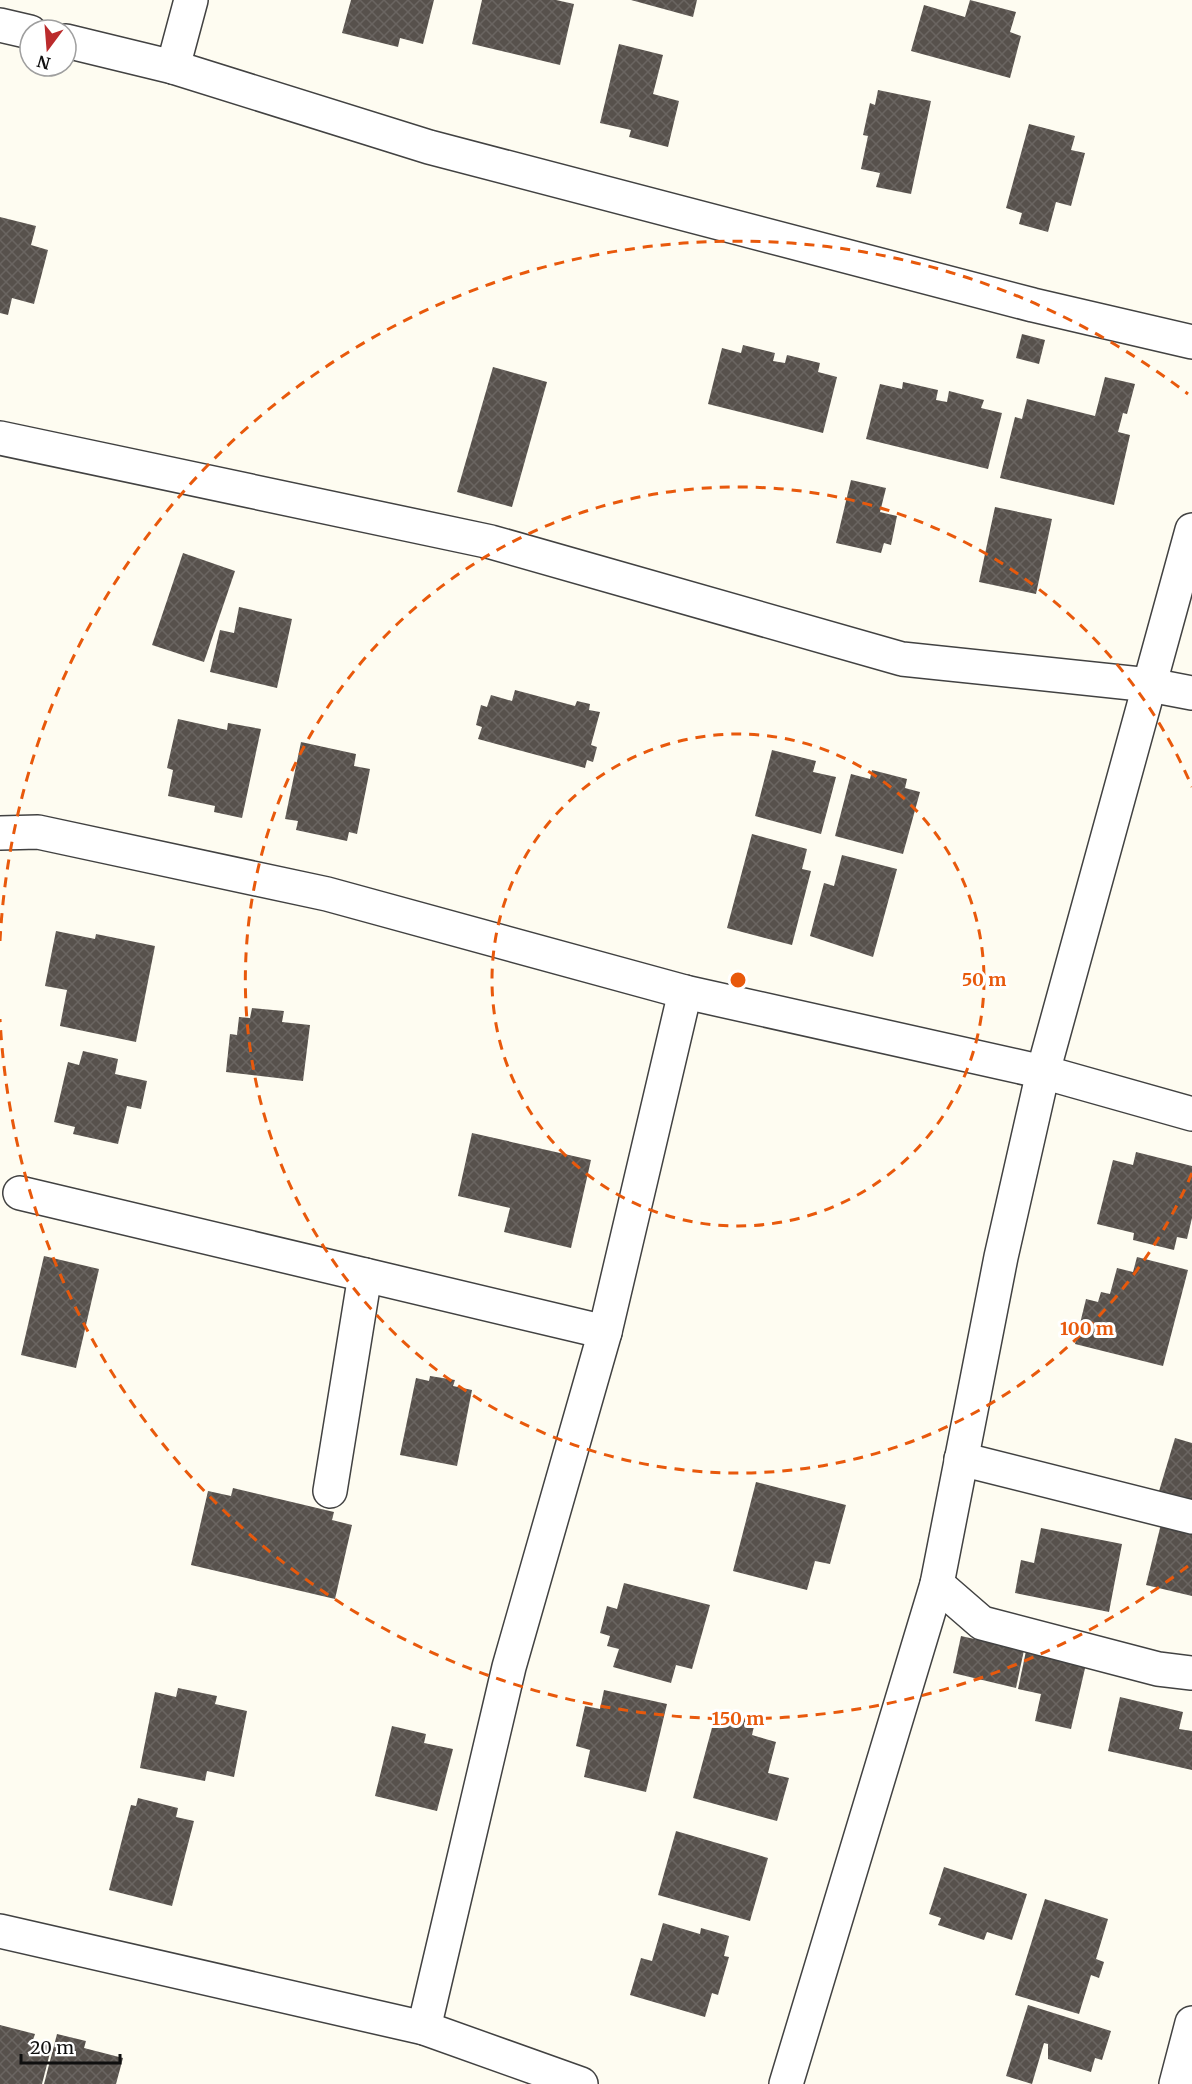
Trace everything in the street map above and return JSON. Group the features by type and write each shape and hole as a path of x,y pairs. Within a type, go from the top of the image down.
{"street":[{"path":"173,67 191,0"},
{"path":"78,44 173,67 429,147 1033,305 1192,342"},
{"path":"0,438 491,542 902,659 1150,685 1192,693"},
{"path":"786,2084 937,1584 1001,1257 1043,1072 1192,530"},
{"path":"0,833 38,832 327,894 685,992 1043,1072 1192,1114"},
{"path":"424,2028 509,1667 605,1332 685,992"},
{"path":"20,1193 605,1332"},
{"path":"330,1491 365,1275"},
{"path":"962,1459 1192,1517"},
{"path":"937,1584 982,1623 1158,1669 1192,1673"},
{"path":"0,1931 424,2028 581,2084"},
{"path":"1176,2084 1192,2023"}],"building":[{"path":"351,0 434,0 423,44 400,38 398,47 342,33"},
{"path":"482,0 556,0 574,4 560,65 472,44"},
{"path":"631,0 697,0 693,17"},
{"path":"970,0 1016,12 1010,32 1021,36 1010,78 911,51 924,5 965,17"},
{"path":"619,44 663,55 653,94 679,101 668,147 629,137 631,130 600,123"},
{"path":"878,90 931,101 911,194 876,187 880,173 861,169 868,136 863,135 870,103 875,105"},
{"path":"1029,124 1075,136 1071,150 1085,153 1071,206 1056,202 1048,232 1019,224 1022,213 1006,208"},
{"path":"0,217 36,226 31,245 48,250 34,304 12,298 8,315 0,313"},
{"path":"1022,334 1045,340 1039,364 1016,358"},
{"path":"743,345 775,353 773,361 785,363 787,355 820,363 818,372 837,377 823,433 708,404 722,348 741,353"},
{"path":"493,367 547,382 512,507 457,492"},
{"path":"1105,377 1135,384 1127,414 1123,413 1118,432 1130,435 1114,505 1000,478 1015,417 1022,419 1027,399 1095,416"},
{"path":"903,382 938,390 936,400 947,402 949,391 984,400 981,408 1002,413 988,469 866,439 880,384 902,389"},
{"path":"851,480 886,488 880,512 897,516 891,545 884,543 881,553 836,543"},
{"path":"995,507 1052,519 1036,594 979,582"},
{"path":"183,553 235,571 204,662 152,645"},
{"path":"239,607 292,619 277,688 210,672 220,630 234,633"},
{"path":"515,690 575,706 577,701 590,704 589,710 600,712 591,745 597,747 593,762 587,760 585,768 478,739 482,727 476,725 481,705 487,707 491,695 512,701"},
{"path":"178,719 227,730 228,723 261,729 242,818 214,812 215,806 168,796 173,770 167,768"},
{"path":"301,742 356,754 354,766 370,769 357,834 349,832 347,841 296,830 298,821 285,819"},
{"path":"772,750 816,761 813,772 836,777 821,834 755,816"},
{"path":"872,770 907,779 905,788 920,792 903,854 835,836 851,774 870,779"},
{"path":"752,834 807,849 802,869 811,871 792,945 727,928"},
{"path":"842,855 897,869 873,957 810,936 824,883 834,886"},
{"path":"56,931 95,939 96,934 155,946 136,1042 60,1026 67,990 45,986"},
{"path":"252,1008 284,1011 282,1022 310,1025 303,1081 226,1072 230,1034 237,1035 239,1017 250,1018"},
{"path":"83,1051 118,1059 115,1074 147,1081 141,1109 127,1106 118,1144 73,1134 75,1127 54,1122 68,1062 79,1065"},
{"path":"472,1133 591,1160 571,1248 504,1232 510,1208 458,1196"},
{"path":"1136,1152 1192,1166 1192,1218 1187,1239 1177,1237 1174,1250 1133,1240 1134,1233 1097,1224 1113,1160 1133,1165"},
{"path":"44,1256 99,1269 76,1368 21,1355"},
{"path":"1137,1257 1188,1270 1163,1366 1075,1344 1086,1299 1098,1302 1101,1292 1110,1294 1117,1268 1133,1272"},
{"path":"430,1376 455,1380 453,1386 472,1390 457,1466 400,1455 416,1378 429,1381"},
{"path":"1175,1438 1192,1443 1192,1508 1157,1498"},
{"path":"756,1482 846,1505 830,1564 815,1561 807,1590 733,1571"},
{"path":"233,1488 334,1512 332,1520 352,1525 335,1599 191,1565 208,1491 231,1496"},
{"path":"1161,1524 1192,1531 1192,1596 1146,1585"},
{"path":"1041,1528 1122,1544 1109,1612 1015,1593 1021,1560 1034,1563"},
{"path":"624,1583 710,1605 692,1669 676,1665 671,1683 613,1667 619,1649 607,1646 610,1636 600,1633 607,1606 617,1609"},
{"path":"961,1636 1024,1650 1016,1688 953,1673"},
{"path":"1026,1651 1086,1664 1071,1729 1035,1721 1041,1694 1018,1689"},
{"path":"178,1688 217,1696 215,1704 247,1711 234,1777 207,1771 205,1781 140,1768 155,1692 176,1697"},
{"path":"604,1690 667,1704 646,1792 584,1777 590,1750 576,1746 585,1706 600,1709"},
{"path":"1120,1697 1183,1712 1179,1729 1192,1731 1192,1770 1108,1751"},
{"path":"725,1713 755,1722 752,1735 776,1742 768,1773 789,1778 777,1821 693,1798 713,1724 721,1726"},
{"path":"392,1726 426,1734 424,1743 453,1749 437,1811 375,1796"},
{"path":"138,1798 178,1808 176,1817 194,1821 172,1906 109,1890 131,1805 136,1806"},
{"path":"676,1831 768,1858 750,1921 658,1895"},
{"path":"944,1867 1027,1894 1012,1940 987,1932 984,1940 938,1925 941,1918 929,1914"},
{"path":"1045,1899 1108,1919 1096,1959 1104,1962 1099,1978 1091,1975 1079,2014 1015,1995"},
{"path":"663,1923 700,1934 701,1928 729,1936 724,1956 729,1957 718,1995 712,1993 705,2017 630,1995 641,1958 652,1961"},
{"path":"1028,2005 1111,2031 1102,2060 1095,2058 1091,2072 1048,2059 1048,2044 1044,2043 1032,2084 1006,2076"},
{"path":"0,2025 35,2034 33,2040 52,2045 42,2084 0,2084"},
{"path":"57,2034 86,2041 84,2048 123,2058 116,2084 44,2084"}]}
